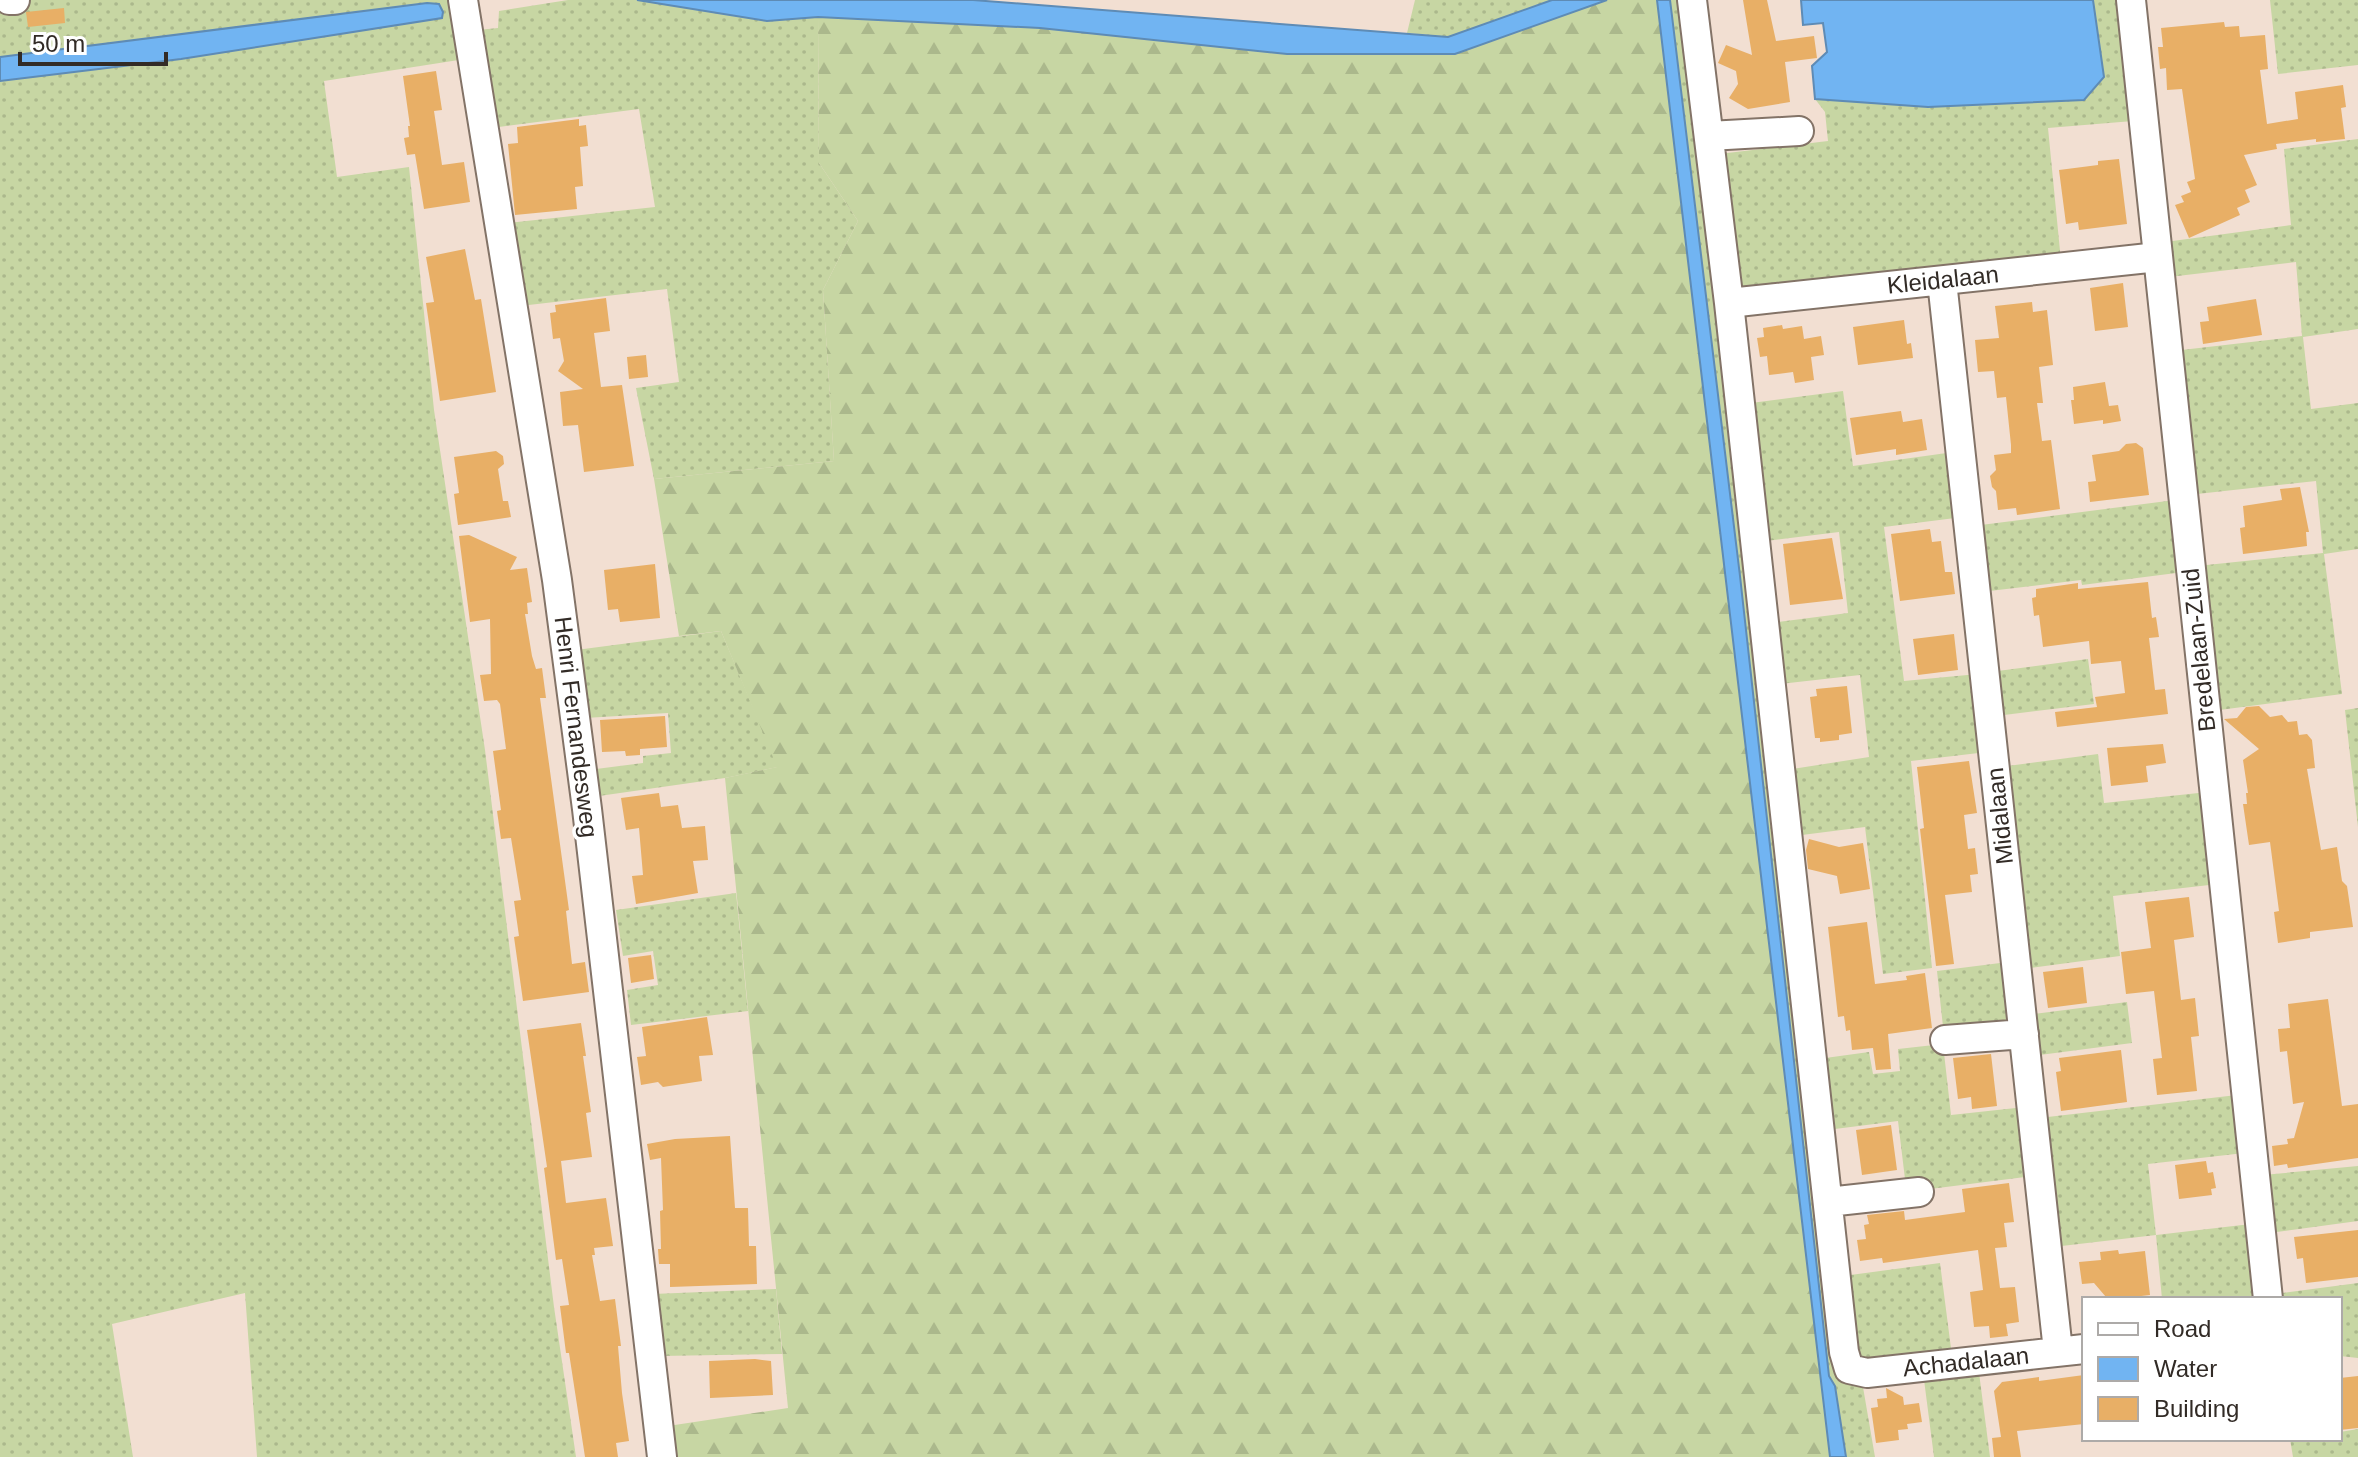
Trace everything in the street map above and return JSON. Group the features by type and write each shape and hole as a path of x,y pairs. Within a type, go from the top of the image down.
{"street":[{"path":"9,0 15,0"},
{"name":"Henri Fernandesweg","path":"463,0 557,580 587,809 662,1457"},
{"path":"1692,0 1729,303 1828,1202 1919,1192"},
{"name":"Bredelaan-Zuid","path":"2131,0 2268,1297"},
{"path":"1709,136 1799,131"},
{"name":"Kleidalaan","path":"1729,303 2158,257"},
{"name":"Midalaan","path":"1942,281 2024,1034 2071,1350"},
{"path":"1945,1040 2024,1034"},
{"name":"Achadalaan","path":"1828,1202 1844,1352 1849,1369 1867,1373 2071,1350"}],"green space":[{"path":"0,0 456,0 465,59 324,81 337,177 409,167 434,410 485,750 554,1307 576,1457 257,1457 245,1293 112,1324 133,1457 0,1457 0,81 181,59 442,18 443,12 439,5 427,3 0,57"},
{"path":"568,0 637,0 767,21 818,17 819,163 858,221 823,290 834,461 654,479 636,388 679,382 667,289 520,306 507,223 655,207 639,109 491,128 478,30 498,28 499,11"},
{"path":"1415,0 1552,0 1448,37 1407,33"},
{"path":"1607,0 1657,0 1830,1457 672,1457 668,1426 788,1408 725,778 777,767 721,631 679,636 654,479 834,461 823,290 858,221 819,163 818,17 1040,28 1287,54 1455,54"},
{"path":"1670,0 1685,0 1807,1061 1875,1457 1846,1457 1835,1386 1829,1376 1740,576"},
{"path":"2093,0 2120,0 2133,121 2048,128 2061,261 1733,295 1719,154 1828,141 1825,112 1815,99 1928,107 2084,100 2104,77"},
{"path":"2270,0 2358,0 2358,65 2278,74"},
{"path":"2358,139 2358,329 2303,337 2311,409 2358,403 2358,549 2324,554 2342,694 2212,711 2197,566 2323,553 2316,481 2188,495 2173,351 2302,336 2296,262 2169,277 2165,242 2291,225 2284,149"},
{"path":"1843,391 1853,466 1954,452 1963,517 1884,527 1904,681 1978,674 1987,752 1911,761 1932,968 1883,974 1865,827 1794,836 1786,770 1869,757 1860,675 1780,684 1771,623 1848,613 1839,532 1766,541 1751,403"},
{"path":"2175,500 2184,572 2082,585 2081,580 1981,592 1973,526"},
{"path":"721,631 778,767 599,796 596,769 643,763 643,756 671,753 668,713 585,718 576,650"},
{"path":"2088,659 2094,704 1996,716 1990,672"},
{"path":"2358,708 2358,827 2345,710"},
{"path":"2098,754 2104,803 2208,792 2218,884 2113,896 2120,956 2023,969 2000,767"},
{"path":"736,893 748,1011 631,1025 627,990 658,985 653,951 623,956 616,910"},
{"path":"2008,962 2012,1023 1944,1036 1937,971"},
{"path":"2127,1002 2132,1043 2032,1056 2027,1015"},
{"path":"1943,1044 1951,1115 2025,1107 2033,1176 1930,1189 1905,1179 1898,1121 1827,1130 1818,1059 1869,1052 1873,1074 1900,1071 1898,1049"},
{"path":"2237,1095 2244,1153 2148,1164 2156,1235 2053,1247 2039,1118"},
{"path":"2358,1166 2358,1221 2269,1233 2263,1175"},
{"path":"2251,1224 2259,1297 2162,1297 2156,1235"},
{"path":"1940,1263 1952,1356 1858,1360 1843,1276"},
{"path":"2358,1283 2358,1358 2342,1356 2342,1297 2276,1297 2275,1294"},
{"path":"776,1289 782,1354 660,1356 653,1294"},
{"path":"1978,1365 1990,1457 1934,1457 1923,1372"},
{"path":"2358,1429 2358,1457 2293,1457 2290,1441 2342,1441 2342,1432"}],"water":[{"path":"637,0 973,0 1448,37 1552,0 1607,0 1455,54 1287,54 1040,28 818,17 767,21"},
{"path":"1657,0 1670,0 1740,576 1829,1376 1835,1386 1846,1457 1830,1457"},
{"path":"1801,0 2093,0 2104,77 2084,100 1928,107 1815,99 1812,66 1827,52 1823,23 1803,25"},
{"path":"427,3 439,4 442,18 181,59 0,81 0,57"}],"building":[{"path":"1743,0 1767,0 1776,41 1814,36 1817,58 1785,62 1790,102 1748,109 1729,98 1738,84 1736,71 1718,63 1726,45 1752,55"},
{"path":"64,8 65,23 28,27 26,12"},
{"path":"2224,22 2225,27 2239,26 2240,37 2265,35 2268,69 2260,70 2267,124 2298,119 2295,92 2343,85 2346,107 2341,108 2345,139 2276,144 2277,149 2244,155 2257,185 2245,190 2250,202 2237,208 2240,215 2189,238 2175,205 2184,202 2181,196 2191,192 2187,182 2195,179 2182,89 2167,90 2166,68 2160,69 2158,47 2163,47 2161,28"},
{"path":"436,71 442,110 434,111 442,165 464,162 470,202 424,209 415,154 407,155 404,138 409,137 410,126 403,76"},
{"path":"579,119 579,126 586,125 588,146 580,147 583,186 575,187 577,209 515,215 508,144 518,143 517,127"},
{"path":"2119,159 2127,224 2079,230 2078,222 2066,224 2059,170"},
{"path":"465,249 475,300 481,299 496,392 440,401 426,303 434,302 426,257"},
{"path":"2123,283 2128,327 2095,331 2090,288"},
{"path":"606,298 610,331 594,333 601,387 622,385 634,466 584,472 578,425 563,426 560,392 583,389 558,371 564,361 560,338 553,339 550,313 556,312 555,305"},
{"path":"2256,299 2262,335 2203,344 2200,322 2209,321 2207,307"},
{"path":"2032,302 2033,312 2047,310 2053,365 2039,367 2043,403 2037,403 2042,441 2051,440 2060,509 2017,515 2016,508 1998,510 1996,491 1992,487 1990,476 1996,470 1994,455 2011,453 2006,397 1997,398 1994,371 1978,372 1975,340 1999,338 1995,306"},
{"path":"1904,320 1907,344 1911,343 1913,358 1858,365 1853,327"},
{"path":"1782,325 1783,329 1802,326 1804,339 1821,336 1824,355 1811,357 1814,380 1795,383 1793,372 1769,375 1767,356 1760,357 1757,338 1764,337 1763,328"},
{"path":"646,355 648,377 629,379 627,357"},
{"path":"2105,382 2109,406 2118,405 2121,421 2074,424 2073,387"},
{"path":"1901,411 1903,422 1922,419 1927,450 1896,455 1896,449 1856,455 1850,418"},
{"path":"2136,443 2143,448 2149,495 2090,502 2088,482 2096,481 2092,455 2119,451 2126,444"},
{"path":"496,451 503,456 504,464 498,469 503,501 508,501 511,517 458,525 454,494 459,493 454,457"},
{"path":"2300,487 2309,532 2306,532 2307,546 2243,554 2240,528 2245,527 2243,506 2282,500 2280,489"},
{"path":"1930,529 1932,542 1941,541 1945,572 1952,572 1955,594 1900,601 1891,534"},
{"path":"469,535 517,557 510,570 527,568 532,602 527,603 528,614 525,614 536,669 542,668 546,698 540,698 569,910 566,911 572,964 585,962 589,992 523,1001 514,937 519,936 514,901 521,900 511,838 501,839 497,811 501,810 493,751 506,749 500,704 497,700 484,701 480,675 491,674 490,619 470,622 459,536"},
{"path":"1832,538 1843,599 1790,605 1783,544"},
{"path":"655,564 660,618 620,622 618,609 608,610 604,570"},
{"path":"2148,582 2152,618 2156,617 2159,637 2149,638 2155,690 2165,689 2168,714 2057,727 2055,712 2097,707 2095,697 2125,693 2121,661 2091,664 2089,641 2043,647 2039,615 2034,616 2032,598 2036,597 2036,589 2078,583 2078,589"},
{"path":"1954,634 1958,670 1918,675 1913,639"},
{"path":"1847,686 1852,733 1839,735 1839,740 1820,742 1820,738 1815,738 1810,697 1817,696 1816,689"},
{"path":"2259,706 2270,717 2282,715 2288,722 2297,721 2299,735 2307,734 2312,740 2315,768 2307,769 2321,850 2337,847 2353,927 2310,932 2310,938 2278,943 2274,912 2279,911 2270,842 2249,845 2243,804 2247,804 2248,793 2243,760 2259,749 2224,719 2237,718 2246,707"},
{"path":"665,716 667,747 640,749 640,755 626,756 625,751 602,752 600,720"},
{"path":"2163,744 2166,763 2146,766 2148,782 2111,786 2107,748"},
{"path":"1969,761 1977,813 1964,815 1968,849 1975,848 1978,874 1970,875 1972,892 1945,895 1954,964 1936,966 1920,829 1924,828 1917,767"},
{"path":"659,793 661,807 678,805 682,828 705,826 708,860 693,861 698,893 636,904 632,876 643,875 639,828 626,830 621,798"},
{"path":"1809,839 1839,847 1863,843 1870,889 1840,894 1837,876 1808,869 1806,850"},
{"path":"2189,897 2194,937 2174,940 2181,1000 2195,998 2199,1036 2191,1037 2197,1091 2157,1095 2153,1059 2162,1058 2154,991 2126,994 2121,952 2151,948 2145,902"},
{"path":"1867,922 1875,984 1907,980 1906,976 1925,973 1932,1028 1888,1034 1891,1069 1876,1070 1873,1048 1852,1050 1850,1030 1846,1031 1844,1016 1838,1017 1828,927"},
{"path":"651,955 654,979 631,983 628,958"},
{"path":"2083,967 2087,1003 2048,1008 2043,972"},
{"path":"2328,999 2342,1106 2358,1104 2358,1158 2288,1168 2287,1164 2274,1166 2272,1146 2288,1144 2287,1139 2294,1138 2304,1102 2293,1104 2287,1051 2280,1052 2278,1029 2290,1028 2288,1004"},
{"path":"707,1017 713,1055 699,1056 702,1081 663,1087 658,1082 641,1085 637,1057 646,1056 642,1027"},
{"path":"581,1023 591,1112 586,1113 592,1157 561,1161 566,1203 606,1198 613,1246 594,1248 595,1255 592,1255 600,1301 615,1299 629,1441 616,1443 618,1457 585,1457 569,1353 566,1353 560,1306 569,1305 562,1259 556,1260 544,1168 547,1167 527,1030"},
{"path":"2121,1050 2127,1102 2061,1111 2056,1072 2061,1071 2059,1058"},
{"path":"1991,1054 1997,1106 1972,1109 1971,1097 1958,1099 1953,1058"},
{"path":"1891,1125 1897,1170 1862,1175 1856,1130"},
{"path":"730,1136 735,1208 748,1208 749,1246 756,1246 757,1284 670,1287 670,1264 659,1264 660,1211 663,1210 661,1158 650,1160 647,1144"},
{"path":"2206,1161 2208,1173 2213,1172 2216,1188 2211,1189 2212,1195 2179,1199 2175,1165"},
{"path":"2009,1183 2014,1222 2004,1223 2007,1247 1995,1248 2000,1288 2015,1287 2019,1322 2006,1324 2008,1336 1990,1338 1989,1326 1974,1327 1970,1292 1983,1290 1978,1250 1883,1263 1882,1258 1860,1261 1857,1240 1866,1239 1864,1225 1869,1224 1867,1215 1904,1211 1905,1220 1965,1212 1962,1189"},
{"path":"2358,1230 2358,1277 2306,1283 2303,1258 2297,1259 2294,1237"},
{"path":"2118,1250 2119,1254 2145,1251 2150,1295 2106,1297 2094,1283 2082,1284 2079,1262 2101,1260 2100,1252"},
{"path":"709,1361 771,1361 773,1395 710,1398"},
{"path":"2082,1375 2082,1424 2017,1431 2021,1457 1994,1457 1992,1438 2001,1437 1994,1391 2002,1382 2039,1377 2039,1381"},
{"path":"2358,1376 2358,1428 2342,1430 2342,1378"},
{"path":"1886,1388 1903,1397 1904,1405 1919,1403 1922,1422 1907,1424 1908,1429 1898,1430 1899,1440 1876,1443 1871,1408 1878,1407 1877,1399 1887,1398"}]}
